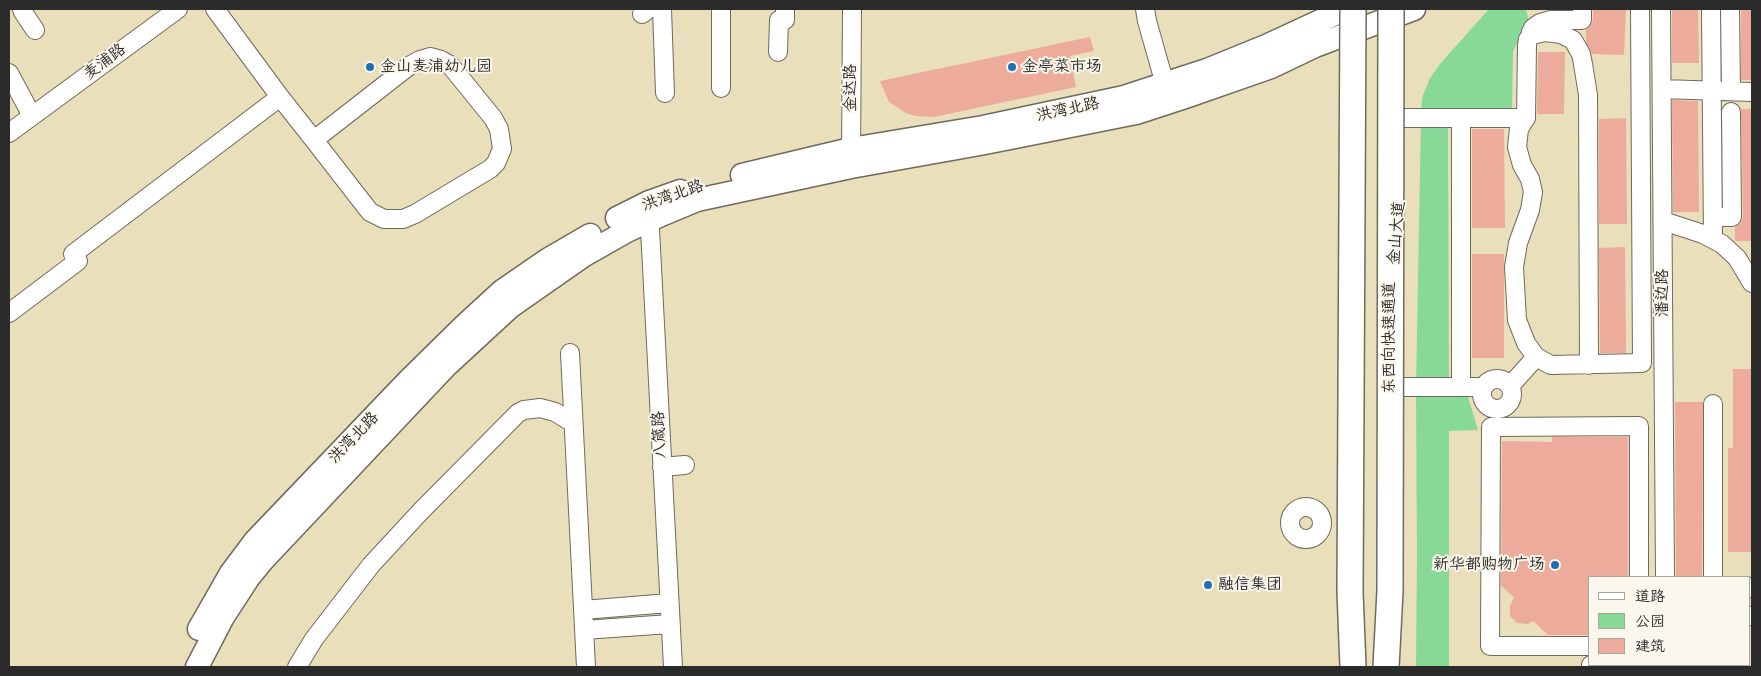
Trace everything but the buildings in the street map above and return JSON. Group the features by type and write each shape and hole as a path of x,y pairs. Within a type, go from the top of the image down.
{"highway":[{"path":"1344,10 1350,592 1353,667"},
{"name":"东西向快速通道","path":"1387,667 1401,10"}],"main road":[{"name":"洪湾北路","path":"182,667 218,594 255,541 409,380 465,324 502,292 547,260 621,216 697,200 851,158 985,143 1136,113 1168,93 1238,57 1344,10"},
{"path":"1344,10 1340,37 1342,315 1348,519 1348,667"},
{"name":"洪湾北路","path":"1168,93 1271,67 1315,46 1401,10"},
{"name":"金山大道","path":"1387,667 1388,333 1401,191 1401,10"},
{"name":"洪湾北路","path":"197,667 223,618 249,577 263,560 452,360 492,322 535,289 583,256 626,231 649,211"}],"street":[{"path":"22,9 36,30"},
{"name":"麦浦路","path":"9,133 178,9"},
{"path":"215,9 280,97 370,212 384,219 403,219 414,214 490,169 496,163 502,149 502,138 493,118 450,65 430,57 409,66 314,140"},
{"path":"662,9 665,94"},
{"path":"721,9 722,88"},
{"path":"778,52 779,20 785,20 785,9"},
{"name":"金达路","path":"851,158 852,9"},
{"path":"1145,9 1168,93"},
{"path":"1582,9 1582,20 1550,20 1540,23 1533,28 1527,45 1526,118 1519,129 1517,148 1522,165 1530,179 1533,192 1530,210 1515,256 1514,278 1517,320 1526,343 1536,357 1551,364 1642,363 1640,9"},
{"name":"潘边路","path":"1660,9 1665,576"},
{"path":"1711,9 1713,239"},
{"path":"1730,9 1731,91"},
{"path":"1528,39 1538,32 1568,36 1574,40 1581,54 1586,74 1588,95 1589,365"},
{"path":"9,73 32,116"},
{"path":"1662,89 1752,92"},
{"path":"9,313 78,261 73,254 280,97"},
{"path":"1713,217 1732,217 1731,112"},
{"path":"1401,118 1526,118"},
{"path":"1461,118 1461,387"},
{"name":"八箴路","path":"649,211 673,667"},
{"path":"1663,221 1713,239 1730,251 1752,283"},
{"path":"570,353 586,667"},
{"path":"1510,386 1536,357"},
{"path":"1498,379 1510,386 1512,396 1508,405 1498,409 1491,408 1485,403 1482,394 1484,387 1489,382 1498,379"},
{"path":"1388,386 1484,387"},
{"path":"1713,404 1713,576"},
{"path":"297,667 319,632 371,565 421,511 518,413 524,410 540,408 556,412 573,423"},
{"path":"1491,408 1490,646 1588,650"},
{"path":"1491,427 1639,426 1639,576"},
{"path":"662,467 686,465"},
{"path":"1321,520 1348,519"},
{"path":"583,610 669,603"},
{"path":"584,630 670,624"}],"green space":[{"path":"1489,9 1526,9 1529,22 1513,51 1512,111 1448,114 1449,393 1467,393 1478,430 1449,431 1449,667 1416,667 1416,388 1422,98 1430,78 1440,64"}],"place":[{"name":"金山麦浦幼儿园","path":"370,67"},
{"name":"金亭菜市场","path":"1012,67"},
{"name":"新华都购物广场","path":"1555,565"},
{"name":"融信集团","path":"1208,585"}]}
